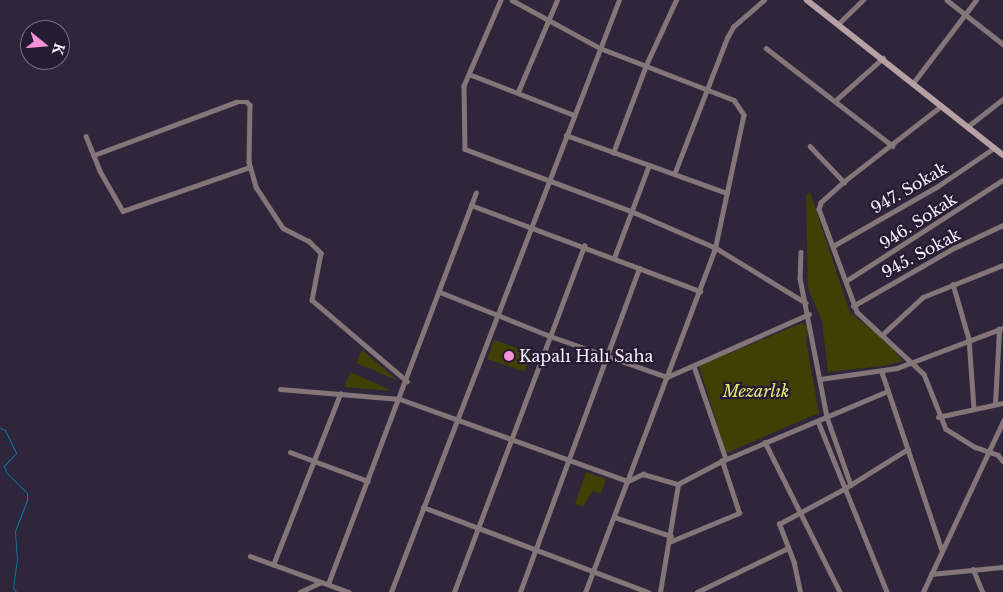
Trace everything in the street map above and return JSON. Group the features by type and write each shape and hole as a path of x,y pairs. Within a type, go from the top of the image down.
{"street":[{"path":"501,0 464,86 465,149 631,211 716,248 806,303"},
{"path":"512,0 600,48 734,100 744,115 716,248 586,592"},
{"path":"518,92 557,0"},
{"path":"391,592 496,314 619,0"},
{"path":"613,153 646,65 676,0"},
{"path":"675,172 706,88 733,27 764,0"},
{"path":"807,0 883,58 1003,155"},
{"path":"838,24 862,0"},
{"path":"947,0 1003,44"},
{"path":"913,82 976,0"},
{"path":"766,48 836,100 893,146"},
{"path":"836,100 883,58"},
{"path":"469,74 574,115"},
{"path":"966,127 1003,99"},
{"path":"94,155 244,101 250,105 250,167 256,187 283,228 309,241 322,252 312,300 407,381"},
{"path":"942,106 893,146 844,182 819,206 853,306 868,324 883,334 930,383 938,417 955,437 998,455 1003,461"},
{"path":"566,135 727,193"},
{"path":"86,136 120,210 125,212 250,167"},
{"path":"810,146 844,182"},
{"name":"947. Sokak","path":"833,246 938,186 994,148"},
{"path":"614,258 649,165"},
{"name":"946. Sokak","path":"846,281 1003,180"},
{"path":"328,584 407,381 476,193"},
{"path":"471,205 700,291"},
{"name":"945. Sokak","path":"853,306 954,248 1003,224"},
{"path":"454,592 584,246"},
{"path":"801,252 800,278 809,314 827,418 851,485"},
{"path":"883,334 923,297 1003,265"},
{"path":"520,592 639,268"},
{"path":"953,284 969,339 974,408"},
{"path":"440,292 550,336 667,377 809,314"},
{"path":"820,379 882,372 912,363 1001,328 994,404"},
{"path":"670,542 739,513 694,366"},
{"path":"882,372 942,550"},
{"path":"280,388 400,399 567,461 628,481 643,474 678,484 724,460 888,391"},
{"path":"274,564 340,394"},
{"path":"938,417 1003,403"},
{"path":"818,421 887,592"},
{"path":"922,592 1003,421"},
{"path":"765,442 840,592"},
{"path":"800,592 794,563 786,549 779,524 799,511 851,485 908,449"},
{"path":"290,452 368,480"},
{"path":"660,592 671,536 678,484"},
{"path":"423,507 648,592"},
{"path":"614,517 671,536"},
{"path":"697,592 786,549"},
{"path":"250,556 349,592"},
{"path":"931,574 1003,567"},
{"path":"973,570 983,592"},
{"path":"300,592 321,582"}],"green space":[{"path":"810,192 850,313 882,337 903,361 883,366 828,372 822,321 808,288 806,196"},
{"name":"Mezarlık","path":"802,323 809,328 806,340 819,413 726,453 699,366"},
{"name":"Kapalı Halı Saha","path":"494,340 531,353 524,372 487,359"},
{"path":"362,350 397,380 356,363"},
{"path":"351,372 392,391 344,387"},
{"path":"586,472 606,479 601,494 593,491 583,507 575,504"}],"waterway":[{"path":"0,428 5,430 16,453 4,466 6,472 27,493 27,500 15,532 17,559 13,587 16,592"}],"place":[{"name":"Kapalı Halı Saha","path":"509,356"}]}
